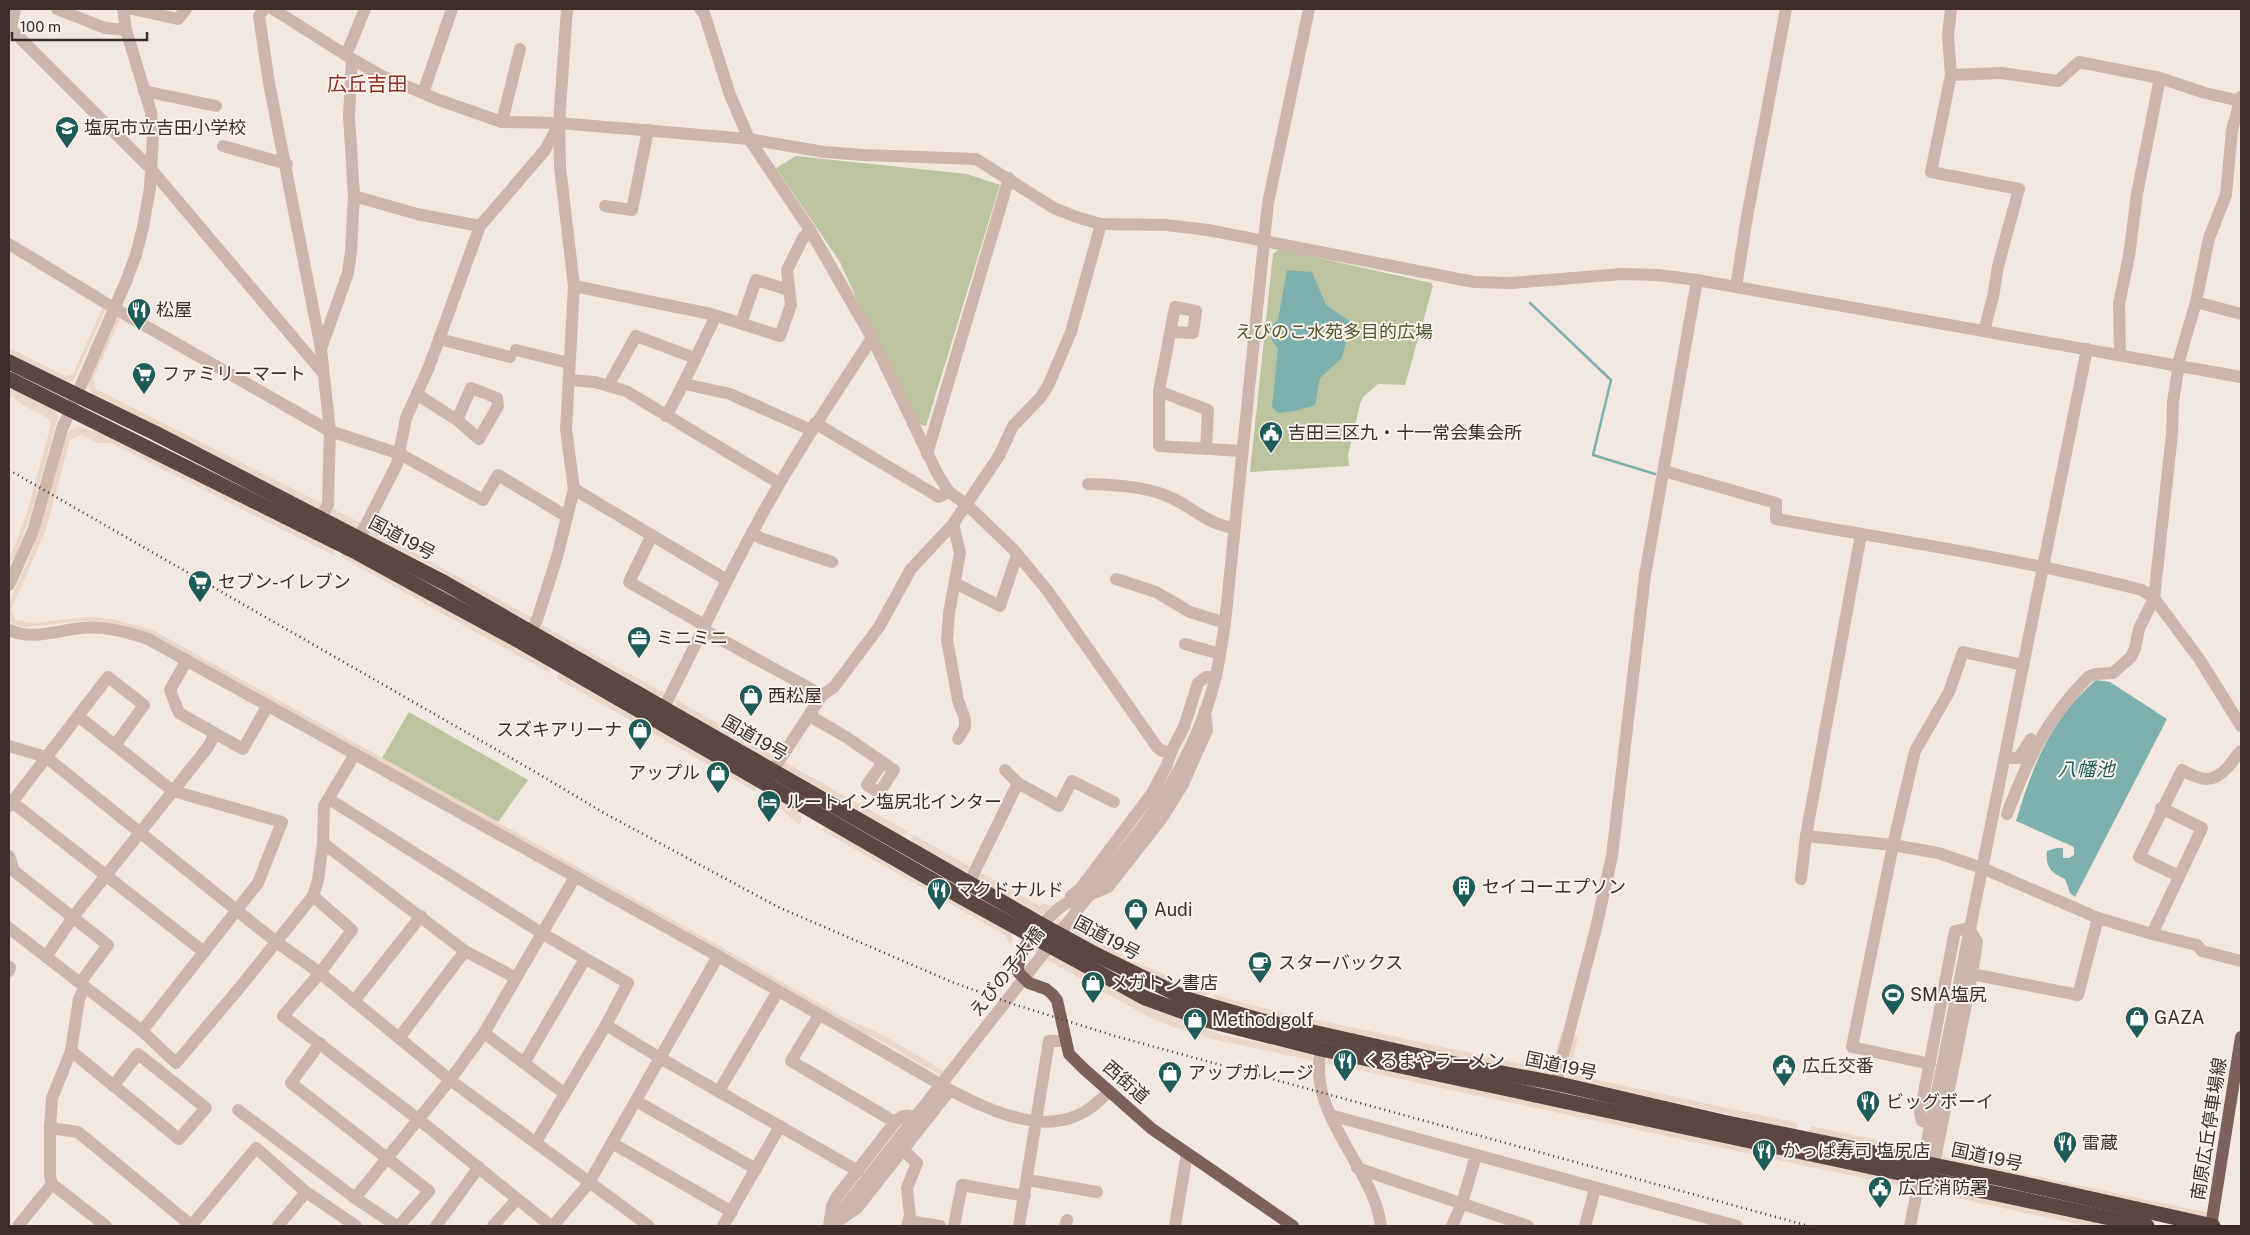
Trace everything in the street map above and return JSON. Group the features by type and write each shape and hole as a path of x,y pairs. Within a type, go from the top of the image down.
{"highway":[{"name":"国道19号","path":"9,362 359,537 526,637 656,721 769,777 1154,984 1187,999 1259,1020 1464,1066 1553,1091"},
{"name":"国道19号","path":"9,380 664,707 769,777 1032,937 1145,998 1244,1031 1321,1049 1723,1122 2146,1226"},
{"name":"国道19号","path":"1932,1172 2211,1226"}],"main road":[{"name":"西街道","path":"1042,925 1019,958 1018,972 1029,983 1046,989 1056,1000 1069,1054 1152,1129 1293,1226"},
{"name":"南原広丘停車場線","path":"2211,1226 2239,1072 2241,1037"}],"street":[{"path":"15,9 11,30 151,169 323,373"},
{"path":"57,9 106,28 126,30"},
{"path":"9,585 14,563 33,531 69,410 136,255 143,227 151,169 153,136 150,112 126,30 123,9"},
{"path":"132,9 178,19 186,9"},
{"path":"264,9 259,16 269,83 287,164 322,349 330,431 328,504 322,517"},
{"path":"273,9 349,57 398,84 512,124 559,123 749,139 824,152 976,158 1054,208 1101,224 1166,225 1208,230 1474,282 1512,283 1621,274 1658,275 1697,280 2241,377"},
{"path":"322,349 348,273 354,196 349,116 349,57 365,9"},
{"path":"423,93 452,9"},
{"path":"526,637 537,620 557,556 574,489 566,429 574,286 560,167 559,123 568,9"},
{"path":"700,9 704,13 730,95 749,139 810,230 872,338 926,454 950,492 966,504 1017,555 1047,590 1157,747 1162,751 1171,752"},
{"name":"えびの子大橋","path":"902,1144 1141,829 1172,783 1189,750 1205,709 1216,677 1225,623 1268,203 1309,9"},
{"path":"1736,287 1786,9"},
{"path":"1952,9 1948,35 1951,75 1931,172 2019,189 1998,266 1993,297 1984,331"},
{"path":"502,122 520,49"},
{"path":"1951,75 2001,73 2058,82 2079,62 2160,78 2205,93 2241,99 2232,130 2226,195 2209,238 2196,302 2179,366 2173,402 2172,434 2154,598 2139,629 2135,649 2131,657 2113,673 2095,674 2088,677 2050,722 2029,759 2007,814"},
{"path":"2120,355 2120,304 2129,256 2137,194 2160,78"},
{"path":"144,91 216,106"},
{"path":"352,550 397,464 406,418 418,395 480,226 545,150 559,123"},
{"path":"605,206 632,210 648,130"},
{"path":"223,146 287,164"},
{"path":"926,454 1009,178"},
{"path":"354,196 417,214 480,226"},
{"path":"769,777 822,695 834,687 879,628 911,569 953,524 999,456 1013,426 1040,398 1048,386 1071,332 1101,224"},
{"path":"574,286 716,316 780,336 791,305 787,270 810,230"},
{"path":"9,244 114,308 330,431 400,454 483,500 498,475 566,516"},
{"path":"741,323 756,280 789,290"},
{"path":"1553,1091 1596,928 1612,856 1636,636 1697,280"},
{"path":"2196,302 2241,314"},
{"path":"666,416 685,384 695,358 716,316"},
{"path":"1171,332 1159,391 1158,446 1242,452"},
{"path":"608,386 636,336 695,358"},
{"path":"656,721 752,532 813,426 872,338"},
{"path":"439,339 569,363"},
{"path":"1910,1226 2087,349"},
{"path":"568,380 595,382 626,391 780,483"},
{"path":"685,384 730,394 813,426 939,497 950,492"},
{"path":"1159,391 1208,410 1206,449"},
{"path":"418,395 457,420"},
{"path":"1664,471 1776,502 1776,519 1956,549 2043,566 2142,590 2154,598 2200,660 2241,726"},
{"path":"1088,484 1134,486 1172,498 1218,525 1234,528"},
{"path":"574,489 727,580"},
{"path":"953,524 960,553 949,613 947,640 958,700 965,720 965,727 958,739"},
{"path":"752,532 760,538 832,562"},
{"path":"1801,879 1806,836 1861,534"},
{"path":"652,535 629,582 822,695"},
{"path":"955,583 1000,606 1017,555"},
{"path":"1116,579 1156,592 1190,612 1225,623"},
{"path":"9,630 36,636 83,628 125,632 148,640 718,956 950,1090 997,1112 1036,1121 1057,1121 1075,1116 1096,1104 1110,1091"},
{"path":"1185,644 1220,654"},
{"path":"1930,1064 1852,1047 1893,845 1915,751 1949,692 1963,652 2023,665"},
{"path":"187,660 170,690 179,712 214,734 243,749 268,705"},
{"path":"116,744 144,704 108,677 10,804 204,952"},
{"path":"1070,902 1071,896 1080,890 1152,792 1167,765 1171,752 1184,727 1198,683 1206,677 1216,677"},
{"path":"1042,925 1060,907 1108,887 1162,818 1183,784 1207,730 1205,709"},
{"path":"78,716 116,744 173,791 282,822 258,883 142,1031"},
{"path":"810,716 883,762"},
{"path":"2012,758 2019,758 2035,734 2050,722"},
{"path":"46,957 73,917 208,747 214,734"},
{"path":"9,746 46,756 275,941 320,973 450,1080 648,1226"},
{"path":"2179,876 2139,857 2161,808 2182,770 2199,779 2212,778 2227,768 2241,752"},
{"path":"9,928 142,1031 176,1063 313,896 318,880 323,843 324,806 355,754"},
{"path":"1005,770 1018,782 1059,806 1072,781 1114,802"},
{"path":"969,883 1018,782"},
{"path":"329,799 544,934 628,983 606,1025 536,1142"},
{"path":"2152,934 2202,828 2161,808"},
{"path":"1806,836 1893,845 1938,853 1982,868 2098,918 2196,945 2202,951 2241,961"},
{"path":"323,843 466,951 516,978"},
{"path":"9,856 14,871 108,944 83,985 71,1051 52,1098 50,1128 52,1184 18,1226"},
{"path":"355,1198 450,1080 484,1033 544,934 575,877"},
{"path":"313,896 352,930 320,973 283,1016 418,1118 479,1167 516,1200 552,1226 589,1183 718,956"},
{"path":"354,1001 421,916"},
{"path":"1972,974 2078,996 2098,918"},
{"path":"1942,1124 1922,1121 1920,1113 1955,931 1969,928"},
{"path":"1932,1172 1977,942 1969,928"},
{"path":"399,1038 466,951"},
{"path":"524,1063 585,959"},
{"path":"719,1091 778,991"},
{"path":"819,1015 791,1061 895,1122"},
{"path":"606,1025 858,1171"},
{"path":"484,1033 565,1094"},
{"path":"1019,1226 1028,1180 1048,1041 1065,1041"},
{"path":"238,1110 355,1198 398,1226 429,1191 291,1083 320,1043"},
{"path":"1321,1049 1319,1058 1322,1093 1330,1115 1374,1201 1381,1226"},
{"path":"71,1051 113,1086 180,1139 206,1108 138,1054 113,1086"},
{"path":"830,1226 857,1208 902,1144 925,1122 950,1090"},
{"path":"636,1101 756,1169"},
{"path":"830,1226 832,1206 836,1198 900,1116 908,1114 925,1122"},
{"path":"1330,1115 1708,1222 1737,1226"},
{"path":"723,1226 780,1126"},
{"path":"50,1128 78,1132 192,1226 256,1148 306,1192 356,1226"},
{"path":"612,1143 732,1212"},
{"path":"902,1144 917,1164 907,1188 910,1216 908,1224 940,1226"},
{"path":"1175,1226 1187,1153"},
{"path":"1452,1226 1462,1203 1476,1156"},
{"path":"436,1226 479,1167"},
{"path":"1357,1168 1528,1226"},
{"path":"1028,1180 1097,1192"},
{"path":"52,1184 105,1226"},
{"path":"954,1226 962,1185 1025,1196"},
{"path":"1585,1226 1595,1189"},
{"path":"278,1226 306,1192"},
{"path":"493,1226 516,1200"}],"green space":[{"path":"796,156 967,174 1000,185 926,426 912,422 840,262 776,168"},
{"name":"えびのこ水苑多目的広場","path":"1279,249 1431,283 1433,286 1405,385 1378,384 1364,396 1360,404 1348,455 1349,466 1250,472 1273,254"},
{"path":"409,712 528,780 498,822 382,758"}],"shaded area":[{"path":"104,304 106,308 74,380 67,383 9,356 9,348 66,376 73,374"},
{"path":"116,317 125,317 120,319 93,379 96,389 325,505 315,509 92,394 88,386 89,381"},
{"path":"9,386 54,408 58,416 33,507 15,557 12,560 10,558 27,512 51,425 49,419 9,395"},
{"path":"78,426 120,439 334,547 335,556 111,443 98,443 81,435 70,440 46,530 11,610 16,620 32,623 89,617 112,619 153,630 843,1017 883,1035 954,1077 949,1080 879,1040 842,1022 151,635 109,623 83,621 26,627 14,625 9,621 9,602 31,554 39,531 67,433"},
{"path":"329,507 363,524 357,528 353,527 329,515"},
{"path":"369,527 534,619 525,620 422,561 370,538 366,532"},
{"path":"343,553 547,664 551,674 341,557"},
{"path":"539,623 665,693 661,697 656,696 539,629"},
{"path":"558,674 562,674 749,780 756,787 756,792 556,678"},
{"path":"675,699 778,758 771,762 676,707"},
{"path":"783,761 909,832 900,836 841,800 784,769"},
{"path":"767,791 779,801 800,812 802,818 799,825 777,805 761,796"},
{"path":"826,827 1011,931 1013,939 1011,946 1005,935 821,830"},
{"path":"914,835 973,868 965,872 912,842 911,838"},
{"path":"980,872 1040,906 1043,903 1047,905 1055,904 1045,914 1037,914 977,879"},
{"path":"1058,918 1135,962 1209,993 1203,997 1149,976 1055,924"},
{"path":"1036,946 1163,1011 1222,1035 1311,1053 1315,1061 1212,1039 1162,1023 1030,950"},
{"path":"1214,994 1293,1015 1288,1020 1262,1014 1217,1001"},
{"path":"1300,1016 1549,1070 1552,1068 1561,1032 1563,1032 1555,1073 1547,1076 1306,1024"},
{"path":"1574,1036 1578,1037 1569,1074 1798,1123 1797,1130 1567,1078 1566,1074"},
{"path":"1329,1057 2117,1226 2086,1226 1325,1063"},
{"path":"1811,1126 1930,1151 1925,1156 1809,1132"},
{"path":"1942,1151 1946,1157 2210,1213 2206,1217 1943,1161"}],"water":[{"path":"1287,270 1312,272 1326,305 1351,322 1342,358 1320,378 1315,405 1295,411 1278,413 1272,407 1278,348 1272,341 1269,327 1278,320"},
{"name":"八幡池","path":"2096,680 2110,682 2167,719 2075,897 2070,893 2065,879 2050,869 2047,861 2047,851 2063,848 2063,858 2069,858 2074,855 2074,847 2016,821 2029,781 2045,744 2066,711"}],"waterway":[{"path":"1530,303 1611,380 1593,455 1655,474"}],"railway":[{"path":"9,470 604,813 778,907 952,982 1016,1005 1115,1036 1809,1226"}],"place":[{"name":"塩尻市立吉田小学校","path":"67,149"},
{"name":"松屋","path":"139,331"},
{"name":"ファミリーマート","path":"144,395"},
{"name":"吉田三区九・十一常会集会所","path":"1271,454"},
{"name":"セブン-イレブン","path":"200,603"},
{"name":"ミニミニ","path":"639,659"},
{"name":"西松屋","path":"751,717"},
{"name":"スズキアリーナ","path":"640,751"},
{"name":"アップル","path":"718,794"},
{"name":"ルートイン塩尻北インター","path":"769,823"},
{"name":"セイコーエプソン","path":"1464,908"},
{"name":"マクドナルド","path":"939,911"},
{"name":"Audi","path":"1136,931"},
{"name":"スターバックス","path":"1260,984"},
{"name":"メガトン書店","path":"1093,1004"},
{"name":"SMA塩尻","path":"1893,1016"},
{"name":"GAZA","path":"2137,1039"},
{"name":"Method golf","path":"1195,1041"},
{"name":"くるまやラーメン","path":"1345,1082"},
{"name":"広丘交番","path":"1784,1087"},
{"name":"アップガレージ","path":"1170,1094"},
{"name":"ビッグボーイ","path":"1868,1123"},
{"name":"雷蔵","path":"2065,1164"},
{"name":"かっぱ寿司 塩尻店","path":"1764,1172"},
{"name":"広丘消防署","path":"1880,1209"}],"district":[{"name":"広丘吉田","path":"367,84"}]}
